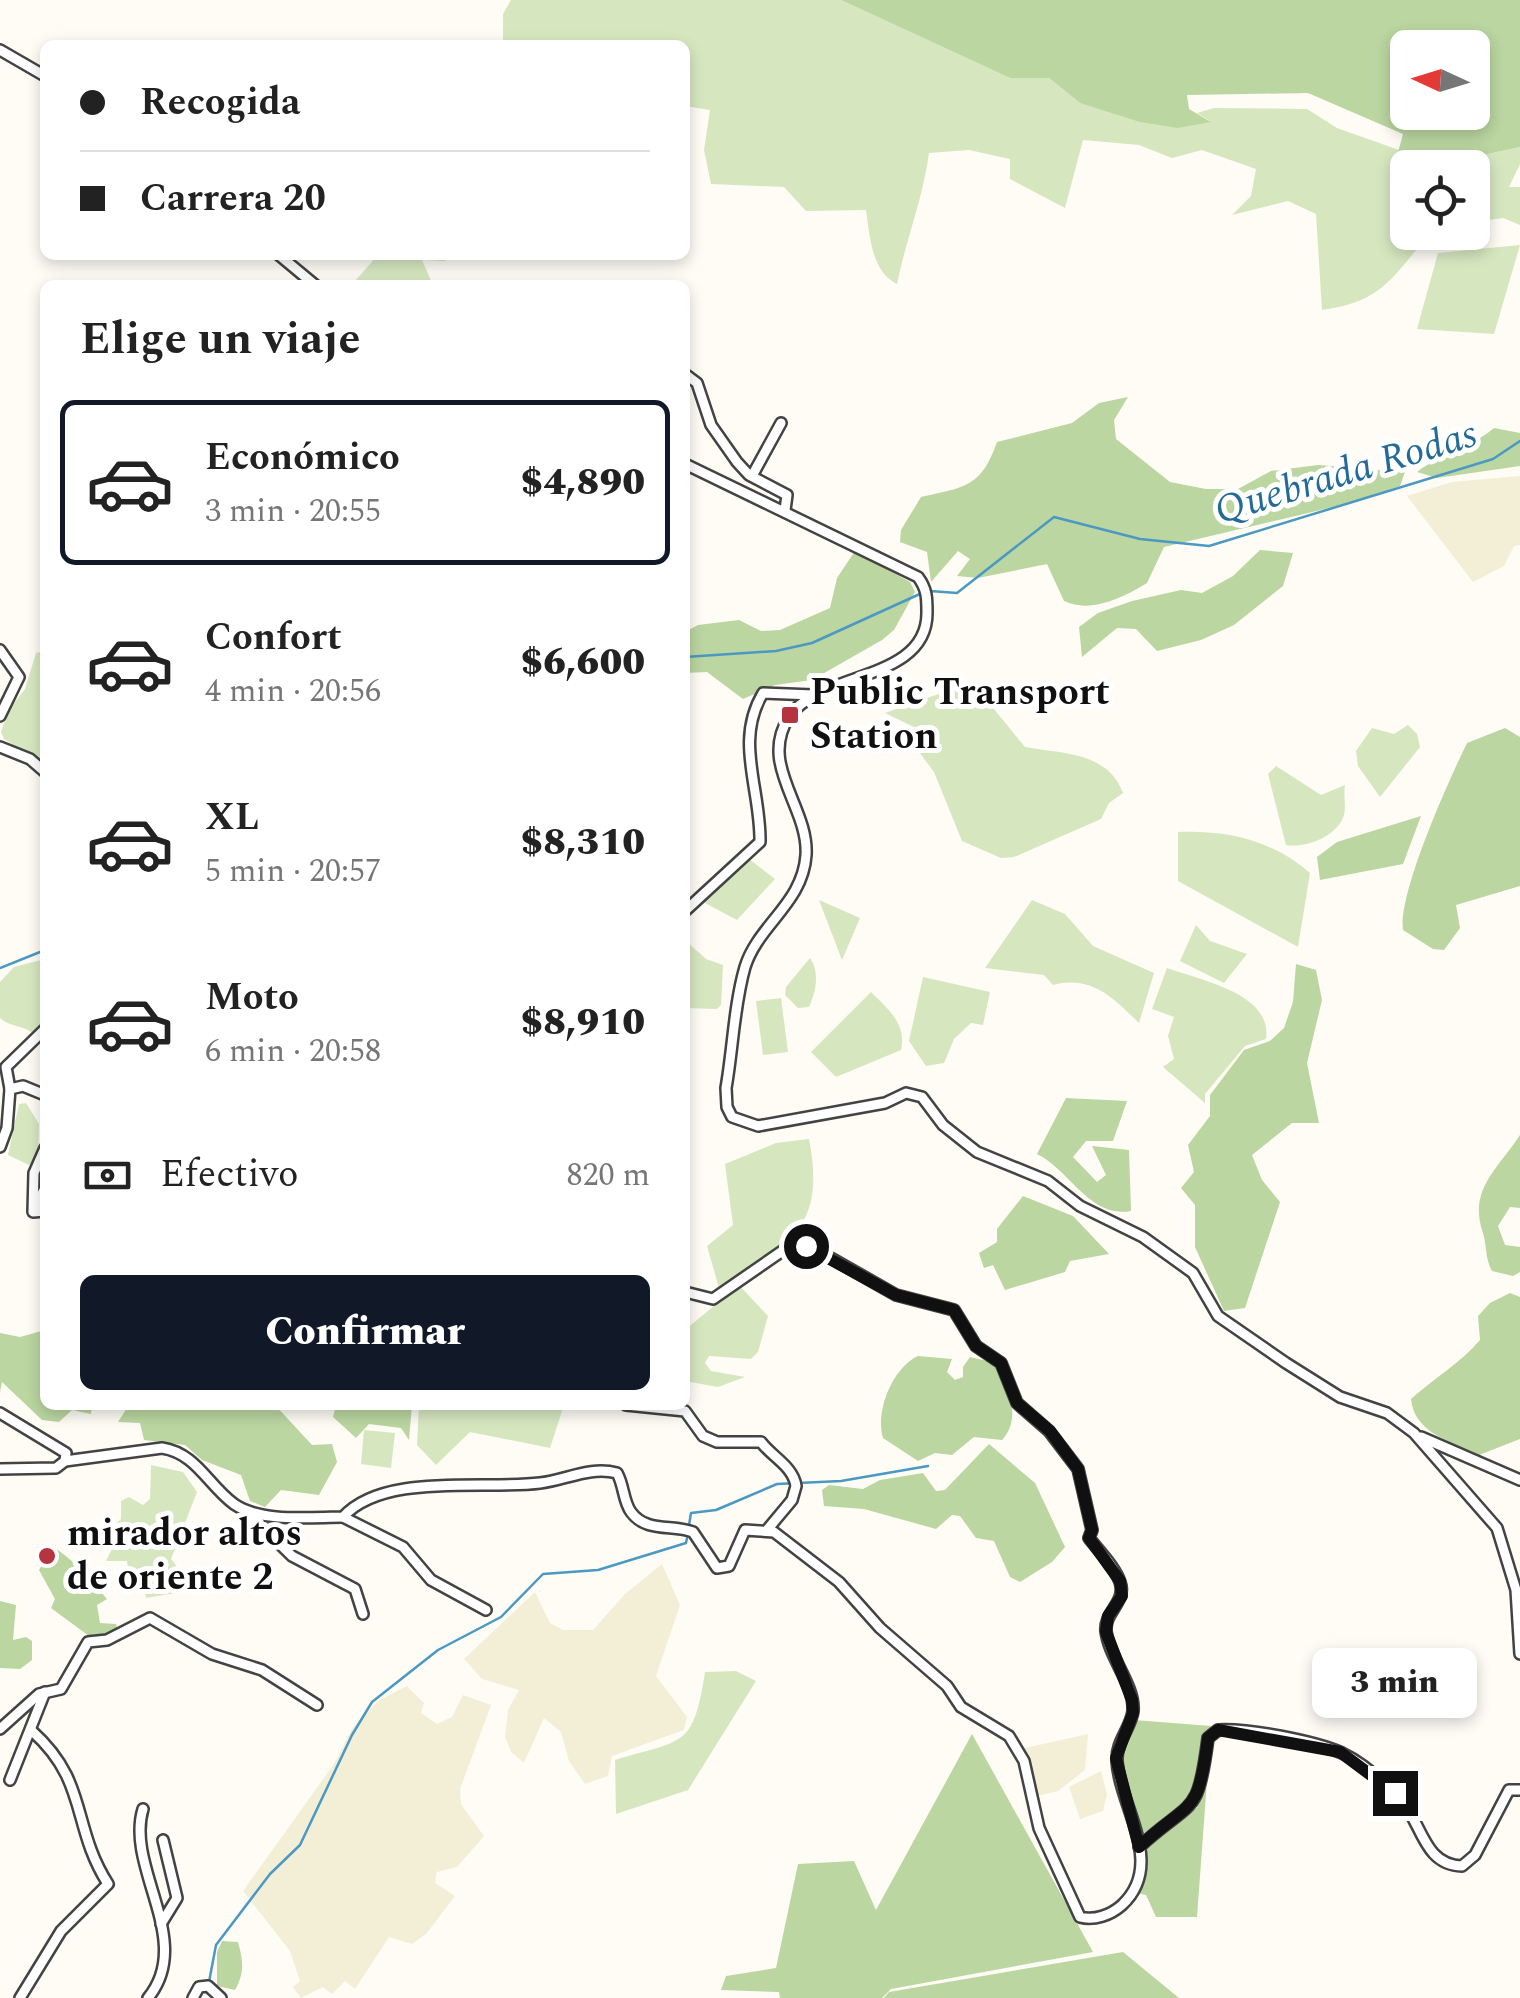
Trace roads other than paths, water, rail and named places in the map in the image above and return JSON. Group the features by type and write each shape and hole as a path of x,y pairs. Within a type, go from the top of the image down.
{"street":[{"path":"0,50 40,73"},
{"path":"285,260 309,280"},
{"path":"690,378 696,383 711,425 752,476 787,495 784,510"},
{"path":"752,476 782,423"},
{"path":"690,466 918,577 926,590 927,622 920,640 904,657 814,696 787,720 779,768 806,841 803,872 788,906 746,964 726,1097 732,1117 758,1126 885,1102 906,1093 922,1097 943,1125 977,1152 1040,1176 1080,1206 1143,1237 1193,1273 1218,1316 1315,1383 1387,1413 1414,1433 1520,1480"},
{"path":"0,650 19,676 0,716"},
{"path":"690,906 760,842 760,819 746,738 762,693 814,696"},
{"path":"0,747 30,758 40,767"},
{"path":"0,1148 7,1128 10,1089 6,1067 40,1034"},
{"path":"10,1089 23,1086 40,1093"},
{"path":"33,1212 34,1173 40,1159"},
{"path":"33,1212 40,1198"},
{"path":"33,1212 40,1211"},
{"path":"343,1517 352,1506 396,1491 545,1483 575,1473 607,1470 617,1473 636,1517 661,1528 690,1530 717,1568 729,1566 745,1530 767,1530 838,1582 880,1628 947,1686 961,1707 1009,1736 1024,1761 1038,1828 1080,1917 1096,1918 1115,1912 1132,1894 1140,1872 1139,1847 1116,1758 1133,1713 1132,1700 1106,1632 1108,1616 1122,1596 1120,1581 1089,1538 1092,1530 1078,1469 1050,1431 1017,1403 1001,1363 976,1346 954,1310 896,1295 806,1246 791,1246 712,1298 690,1293"},
{"path":"686,1410 695,1431 717,1442 761,1442 772,1458 786,1465 796,1486 792,1500 767,1530"},
{"path":"0,1413 25,1431 60,1446 66,1460"},
{"path":"1414,1433 1496,1528 1516,1590 1520,1654"},
{"path":"0,1469 56,1468 66,1460 162,1448 177,1450 292,1556 355,1589 363,1614"},
{"path":"243,1509 343,1517 403,1547 431,1580 486,1610"},
{"path":"0,1729 44,1692 64,1686 73,1663 88,1642 107,1640 150,1618 212,1654 262,1670 317,1705"},
{"path":"10,1780 44,1692"},
{"path":"20,1998 61,1931 108,1884 82,1826 71,1779 50,1748 32,1731"},
{"path":"1139,1847 1192,1804 1200,1792 1212,1732 1240,1732 1340,1752 1404,1802 1422,1828 1427,1848 1448,1866 1462,1866 1475,1855 1508,1790 1520,1790"},
{"path":"143,1809 138,1832 164,1952 159,1980 148,1998"},
{"path":"161,1924 176,1898 172,1860 163,1840"},
{"path":"194,1998 199,1987 208,1986 221,1998"}],"waterway":[{"name":"Quebrada Rodas","path":"930,591 957,593 1054,517 1140,539 1209,546 1493,459 1520,441"},
{"name":"Quebrada Rodas","path":"690,657 776,651 812,643 922,593"},
{"name":"Quebrada Rodas","path":"0,968 40,952"},
{"path":"689,1525 691,1513 716,1510 777,1484 841,1481 928,1466"},
{"path":"209,1982 216,1945 270,1874 300,1845 352,1735 372,1702 438,1650 501,1617 543,1574 598,1570 686,1543 688,1533"}],"place":[{"name":"Public Transport Station","path":"790,715"},
{"name":"mirador altos de oriente 2","path":"47,1556"}]}
